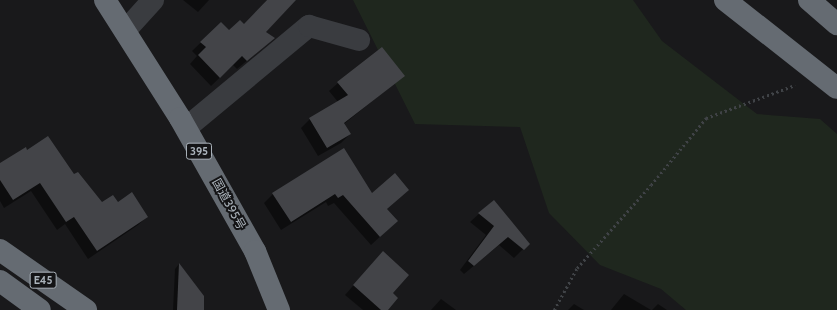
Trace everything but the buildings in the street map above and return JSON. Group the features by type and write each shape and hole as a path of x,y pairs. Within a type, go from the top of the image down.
{"highway":[{"name":"国道395号","path":"105,0 186,128 255,251 279,310"},
{"path":"725,0 837,88"},
{"path":"809,0 837,24"},
{"name":"E45","path":"0,250 86,310"},
{"name":"E45","path":"0,281 40,310"}],"street":[{"path":"125,31 153,0"},
{"path":"186,128 309,26 359,40"}],"path":[{"path":"554,310 577,268 651,185 706,118 798,84"}],"shaded area":[{"path":"353,0 633,0 662,41 757,114 820,119 837,134 837,310 686,310 661,289 600,265 549,213 520,127 415,124"}]}
